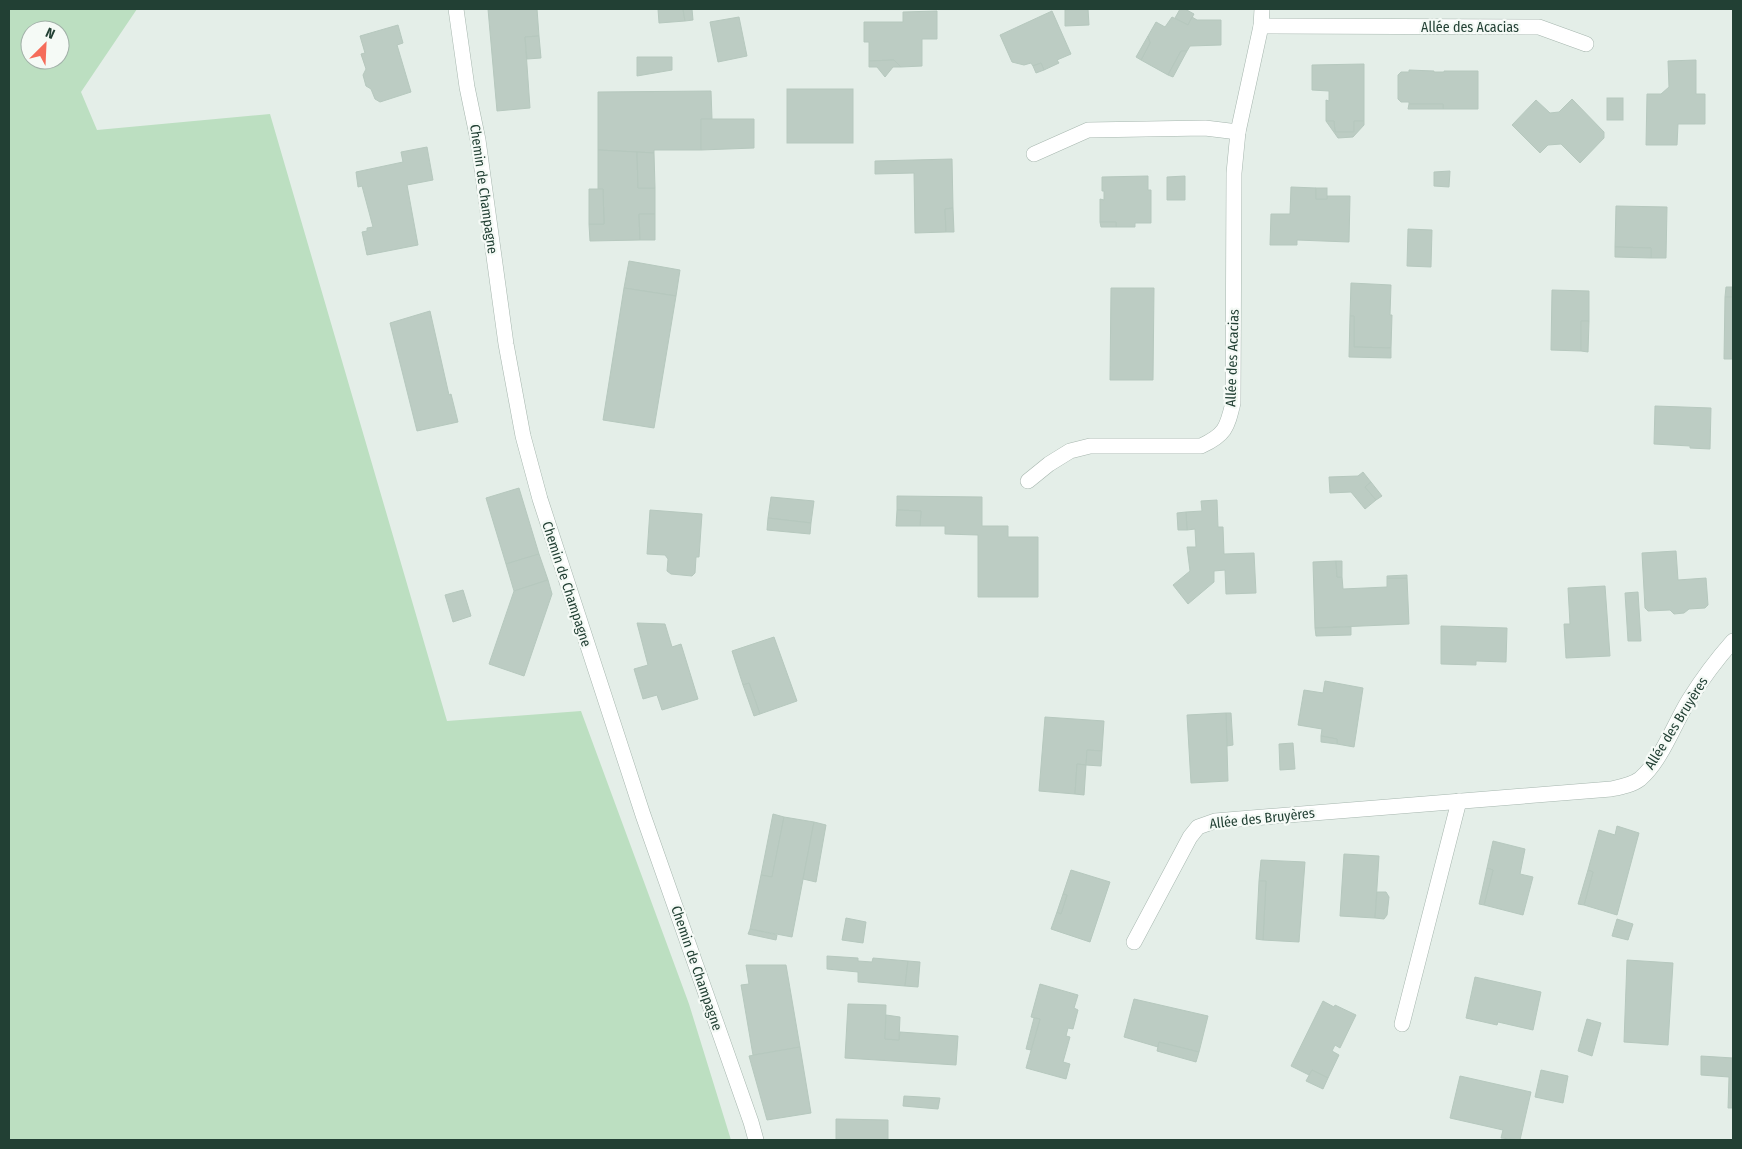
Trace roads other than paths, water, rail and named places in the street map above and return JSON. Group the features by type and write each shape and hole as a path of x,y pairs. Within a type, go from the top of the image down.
{"street":[{"name":"Chemin de Champagne","path":"456,9 467,87 478,140 506,344 524,436 540,500 643,815 756,1140"},
{"name":"Allée des Acacias","path":"1028,481 1048,464 1070,451 1090,446 1201,446 1217,438 1228,424 1233,402 1234,173 1238,132 1261,26 1262,9"},
{"name":"Allée des Acacias","path":"1261,26 1539,27 1586,44"},
{"path":"1034,154 1088,130 1205,128 1238,132"},
{"name":"Allée des Bruyères","path":"1134,942 1181,851 1198,827 1215,821 1611,789 1629,785 1639,780 1652,766 1699,685 1733,641"},
{"path":"1402,1024 1459,801"}]}
